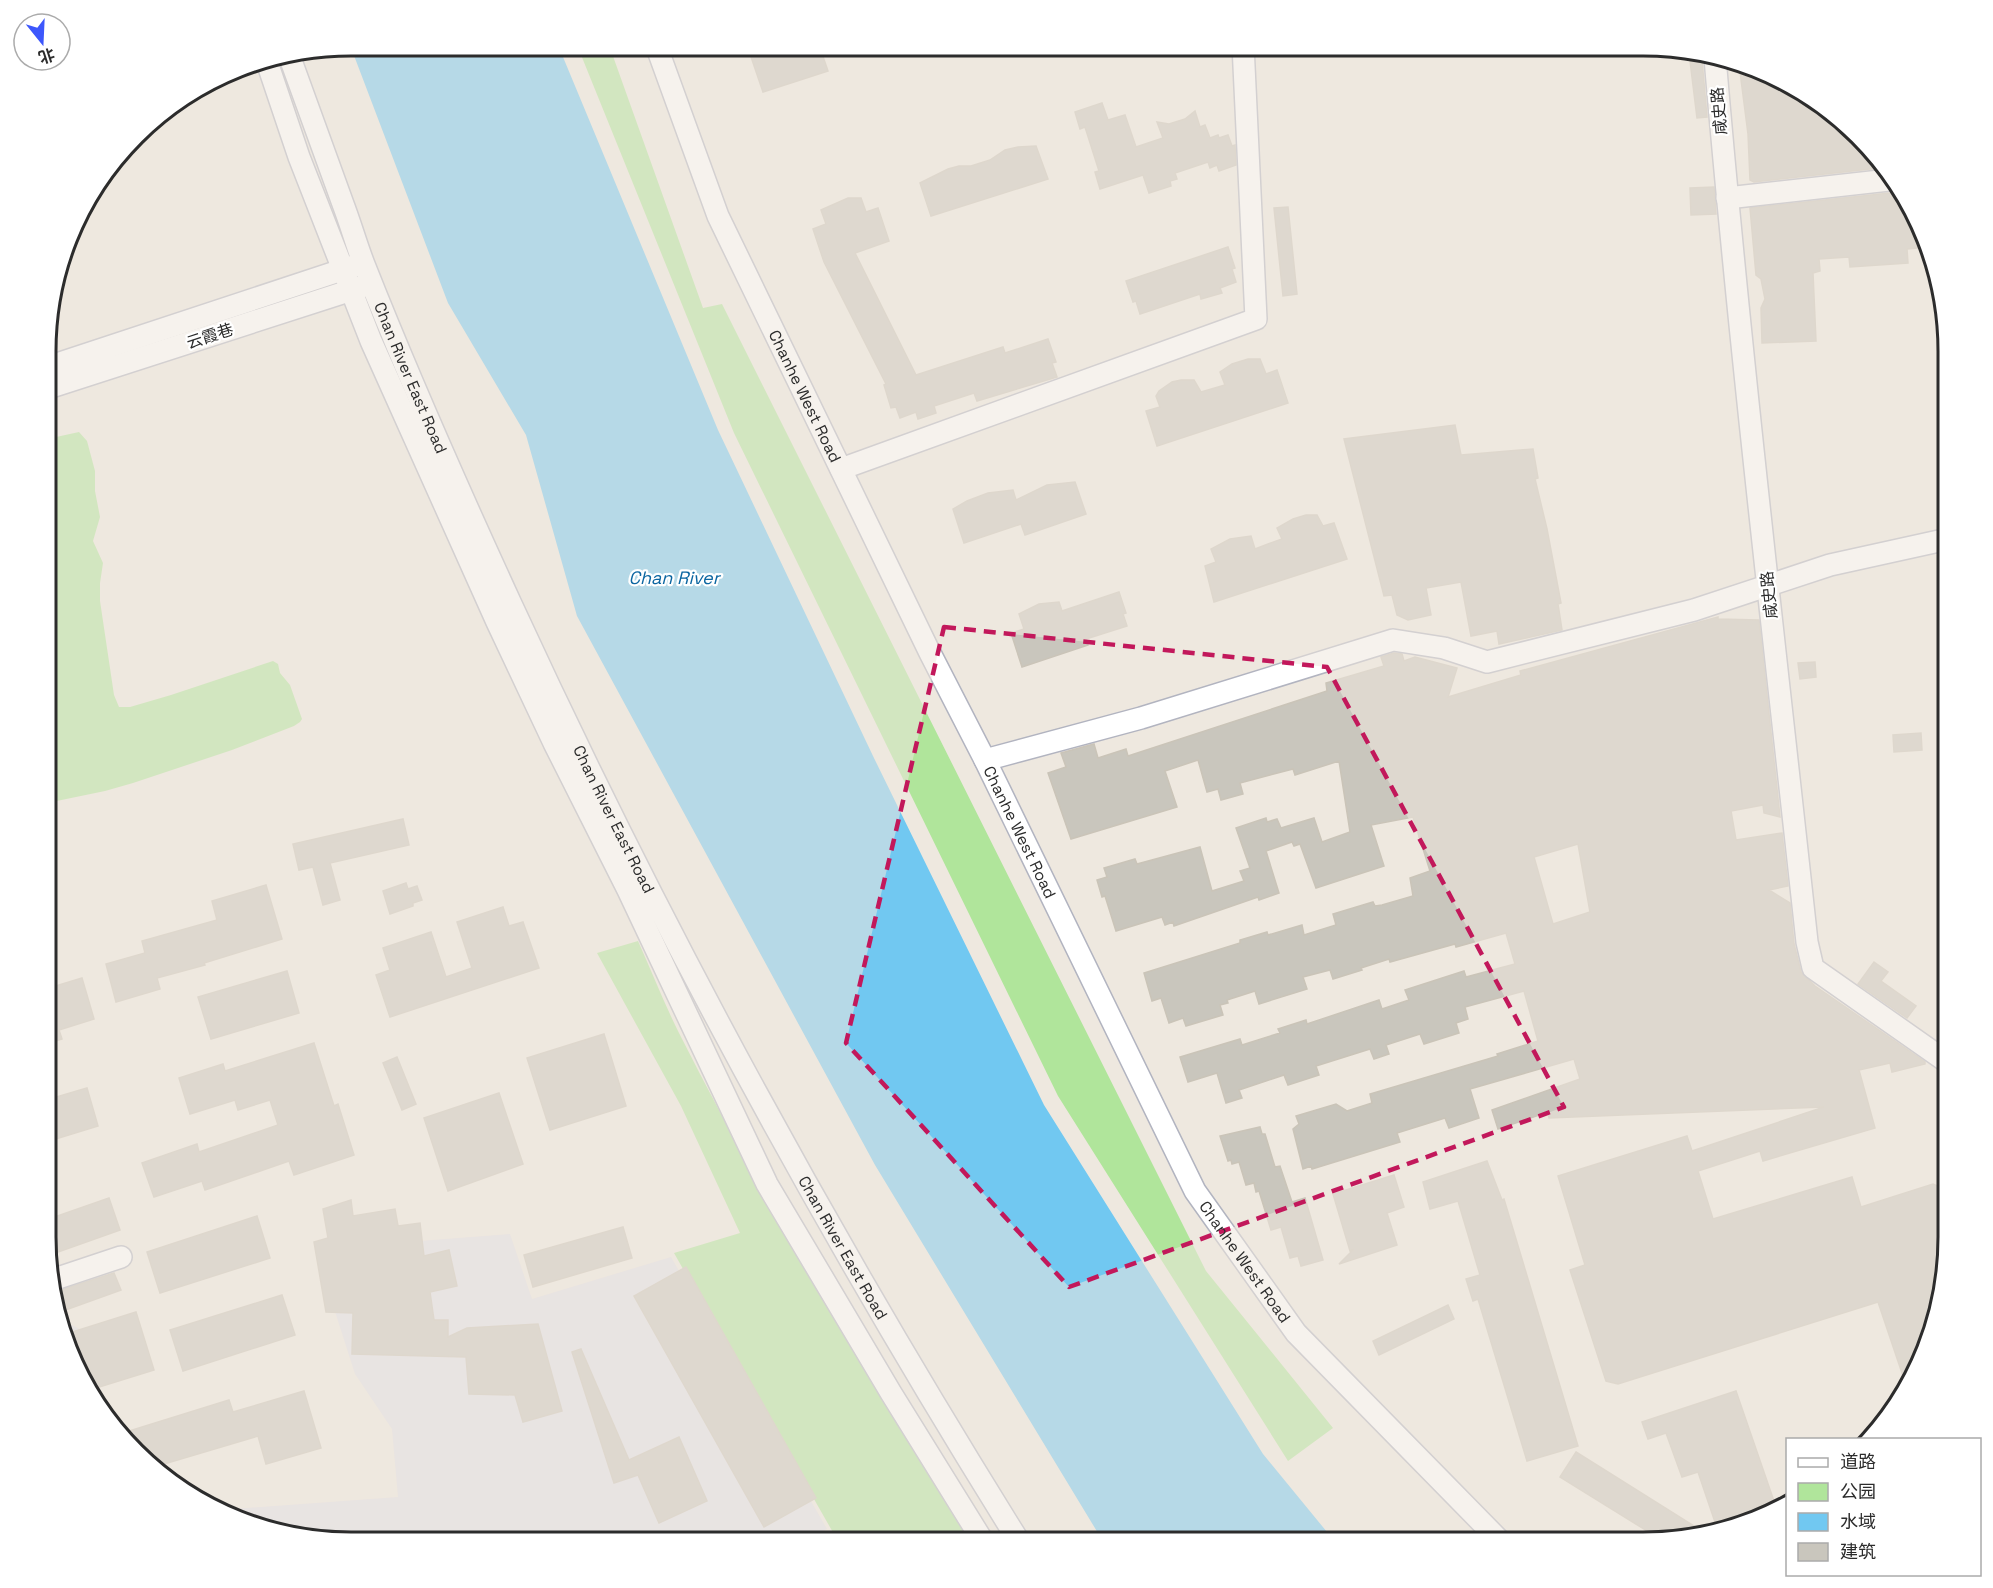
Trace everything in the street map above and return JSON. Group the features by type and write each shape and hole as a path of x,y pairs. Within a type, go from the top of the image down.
{"street":[{"name":"Chanhe West Road","path":"660,56 718,216 1195,1191 1296,1333 1491,1532"},
{"path":"841,469 1256,319 1244,56"},
{"name":"Chan River East Road","path":"291,62 354,266 351,290 371,341 497,622 554,743 628,890 767,1184 897,1403 977,1532"},
{"name":"咸史路","path":"1716,65 1727,198 1807,942 1813,968 1938,1056"},
{"name":"Chan River East Road","path":"269,67 299,157 354,266 372,284 463,500 539,665 637,868 781,1137 848,1256 936,1407 1013,1532"},
{"path":"1727,198 1883,181"},
{"name":"云霞巷","path":"56,364 354,266"},
{"name":"云霞巷","path":"56,385 372,284"},
{"path":"985,760 1141,718 1393,640 1444,648 1487,662 1694,610 1830,565 1938,541"},
{"path":"58,1278 121,1257"}],"highlighted area":[{"path":"944,627 1327,667 1564,1107 1069,1287 846,1043"}],"shaded area":[{"path":"510,1234 532,1299 671,1257 827,1529 821,1532 332,1532 293,1527 235,1509 398,1497 392,1429 355,1374 315,1249"},
{"path":"69,1324 82,1330 102,1397 86,1368"}],"green space":[{"path":"581,56 613,56 703,308 722,304 1206,1271 1333,1428 1288,1461 1058,1096 734,433"},
{"path":"79,432 87,441 95,471 95,491 100,517 93,541 103,563 100,601 114,695 119,707 130,707 171,695 273,661 278,664 280,673 290,685 302,719 300,722 232,750 133,783 56,801 56,437"},
{"path":"638,941 679,1033 747,1163 894,1417 964,1532 833,1532 674,1253 740,1233 681,1106 597,953"}],"water":[{"name":"Chan River","path":"354,56 563,56 718,430 873,756 1044,1105 1263,1454 1327,1532 1097,1532 875,1165 577,616 526,435 448,303"}],"building":[{"path":"751,56 823,56 828,71 763,92"},
{"path":"1690,61 1702,62 1707,117 1697,118"},
{"path":"1740,72 1773,86 1806,105 1851,142 1874,169 1754,182 1750,180 1748,134"},
{"path":"1102,103 1108,120 1125,115 1136,147 1163,138 1157,122 1169,124 1185,119 1195,111 1200,127 1205,125 1210,138 1228,135 1232,146 1235,145 1236,165 1219,171 1217,165 1210,168 1208,162 1175,173 1177,179 1170,181 1171,186 1149,193 1143,175 1100,189 1095,172 1099,171 1085,127 1080,129 1075,112"},
{"path":"1036,146 1048,179 931,216 920,183 948,169 971,166 990,160 1005,150"},
{"path":"1714,187 1716,214 1691,215 1690,188"},
{"path":"1890,193 1907,220 1919,248 1907,249 1908,263 1850,267 1849,257 1819,259 1820,271 1813,273 1816,341 1762,343 1761,308 1765,299 1761,279 1756,275 1750,208"},
{"path":"848,198 861,198 866,212 878,208 889,241 855,253 916,375 1003,347 1005,353 1048,339 1056,362 1052,363 1057,377 977,401 974,393 934,406 936,413 918,419 916,412 900,418 896,407 891,408 884,385 886,384 824,262 813,229 826,224 821,210"},
{"path":"1288,207 1297,294 1283,296 1274,208"},
{"path":"1228,247 1235,268 1232,269 1236,282 1220,288 1222,293 1201,299 1200,294 1140,314 1126,281"},
{"path":"1248,359 1260,359 1266,374 1277,370 1288,403 1157,446 1146,411 1160,407 1156,396 1159,391 1172,382 1181,380 1194,380 1201,392 1225,385 1220,372 1232,364"},
{"path":"1455,425 1461,455 1533,449 1538,478 1535,479 1561,603 1558,604 1562,630 1499,644 1497,631 1471,636 1461,582 1426,588 1431,615 1408,620 1397,615 1392,595 1384,596 1344,439"},
{"path":"1075,482 1086,514 1025,535 1021,524 964,543 953,509 967,501 988,493 1013,490 1016,500 1047,485"},
{"path":"1306,515 1317,515 1323,526 1334,523 1347,559 1214,602 1205,566 1216,562 1211,549 1230,539 1251,536 1255,549 1282,539 1277,528"},
{"path":"1119,592 1126,613 1123,614 1127,626 1086,639 1088,645 1022,667 1011,633 1024,629 1019,614 1039,604 1059,602 1062,611"},
{"path":"1718,617 1718,619 1759,620 1780,817 1764,813 1763,805 1731,811 1736,840 1782,833 1788,886 1769,890 1790,903 1794,944 1801,972 1815,986 1925,1064 1892,1072 1890,1063 1859,1070 1875,1128 1763,1161 1760,1151 1698,1171 1713,1219 1852,1177 1861,1207 1933,1184 1938,1186 1937,1256 1932,1295 1922,1332 1903,1376 1878,1302 1618,1384 1606,1381 1570,1270 1585,1265 1558,1176 1687,1136 1692,1151 1824,1107 1549,1118 1548,1112 1498,1129 1492,1110 1580,1079 1574,1059 1470,1089 1479,1118 1449,1128 1445,1118 1397,1133 1400,1142 1312,1169 1311,1166 1303,1169 1293,1129 1299,1124 1296,1116 1336,1104 1347,1111 1372,1103 1370,1094 1498,1056 1497,1054 1538,1041 1524,991 1465,1007 1468,1019 1456,1023 1459,1033 1424,1044 1420,1034 1386,1045 1389,1054 1374,1059 1370,1049 1316,1066 1319,1075 1288,1085 1284,1075 1239,1090 1242,1098 1226,1103 1217,1073 1188,1082 1180,1057 1240,1039 1242,1045 1280,1033 1278,1029 1306,1020 1307,1024 1379,1000 1382,1009 1409,1000 1405,990 1464,971 1466,977 1515,964 1506,933 1390,962 1389,959 1333,979 1330,970 1303,977 1307,989 1259,1004 1255,991 1227,1000 1228,1003 1220,1005 1223,1015 1186,1026 1183,1018 1169,1023 1161,998 1152,1001 1144,973 1240,943 1240,940 1267,932 1268,935 1302,925 1304,935 1336,925 1333,914 1373,902 1375,906 1382,905 1413,896 1410,878 1430,871 1413,817 1371,825 1384,866 1316,888 1300,844 1294,846 1292,842 1266,851 1279,893 1259,900 1258,897 1174,926 1173,922 1165,925 1162,917 1116,931 1105,896 1102,897 1097,880 1107,877 1104,868 1135,859 1137,864 1200,847 1212,891 1244,881 1240,871 1250,868 1236,828 1266,818 1267,822 1277,819 1281,828 1314,818 1322,842 1350,832 1339,761 1295,775 1293,769 1240,783 1243,794 1221,800 1218,789 1207,792 1198,760 1165,771 1177,807 1071,839 1048,773 1066,767 1061,753 1094,744 1098,758 1126,749 1128,756 1327,691 1326,683 1384,666 1381,657 1394,653 1402,654 1404,661 1415,657 1457,668 1448,697 1521,675 1520,671","holes":["1578,844 1590,912 1553,924 1534,857"]},
{"path":"1815,662 1816,677 1800,679 1798,663"},
{"path":"1921,733 1922,750 1894,752 1893,735"},
{"path":"403,819 409,845 330,863 340,900 323,905 313,867 299,870 293,844"},
{"path":"406,883 408,889 417,886 422,900 413,903 413,906 390,914 383,891"},
{"path":"266,885 282,939 204,963 205,965 157,978 160,989 116,1002 106,964 145,953 142,941 217,920 212,901"},
{"path":"503,907 509,926 523,922 539,968 390,1017 376,975 390,970 383,948 431,932 446,977 472,968 457,922"},
{"path":"1874,962 1888,972 1881,981 1916,1006 1907,1018 1858,984"},
{"path":"287,971 299,1013 211,1039 198,997"},
{"path":"82,978 94,1019 59,1030 62,1039 56,1041 56,986"},
{"path":"604,1034 626,1106 550,1130 527,1058"},
{"path":"314,1043 334,1106 338,1104 354,1155 294,1175 289,1161 205,1190 202,1181 154,1197 142,1163 197,1144 199,1152 278,1125 270,1100 238,1110 235,1100 190,1114 179,1078 223,1064 225,1071"},
{"path":"397,1057 416,1104 402,1110 383,1063"},
{"path":"87,1088 98,1126 56,1139 56,1097"},
{"path":"499,1093 523,1164 448,1191 424,1118"},
{"path":"1260,1127 1262,1134 1265,1134 1275,1167 1280,1166 1292,1202 1305,1198 1323,1260 1301,1266 1298,1256 1290,1258 1281,1227 1271,1230 1259,1191 1256,1192 1254,1183 1246,1185 1239,1162 1232,1164 1231,1160 1228,1161 1220,1136"},
{"path":"1487,1161 1502,1200 1504,1199 1578,1446 1527,1461 1478,1299 1473,1301 1466,1279 1480,1275 1458,1201 1430,1209 1423,1182"},
{"path":"1394,1175 1404,1207 1387,1213 1397,1245 1339,1264 1354,1249 1350,1251 1333,1194"},
{"path":"109,1198 120,1230 58,1252 56,1217"},
{"path":"351,1200 353,1216 395,1209 398,1226 420,1223 424,1256 449,1250 457,1286 430,1292 434,1320 448,1320 448,1337 467,1328 538,1324 562,1411 523,1422 515,1395 469,1394 466,1357 352,1354 353,1313 326,1312 314,1242 328,1238 323,1209"},
{"path":"257,1216 270,1258 160,1293 147,1252"},
{"path":"623,1227 632,1258 533,1287 524,1255"},
{"path":"686,1267 816,1498 764,1527 634,1296"},
{"path":"114,1273 121,1290 65,1310 60,1290"},
{"path":"282,1295 295,1335 183,1371 170,1330"},
{"path":"1448,1305 1454,1319 1379,1355 1373,1341"},
{"path":"136,1312 154,1370 97,1388 71,1332"},
{"path":"581,1349 629,1460 679,1437 707,1501 659,1523 638,1475 614,1483 572,1352"},
{"path":"304,1391 321,1448 266,1464 258,1436 163,1464 128,1431 229,1400 233,1412"},
{"path":"1736,1391 1774,1501 1737,1517 1715,1523 1698,1472 1682,1477 1666,1433 1648,1439 1642,1422"},
{"path":"1576,1452 1697,1528 1649,1532 1560,1477"}]}
